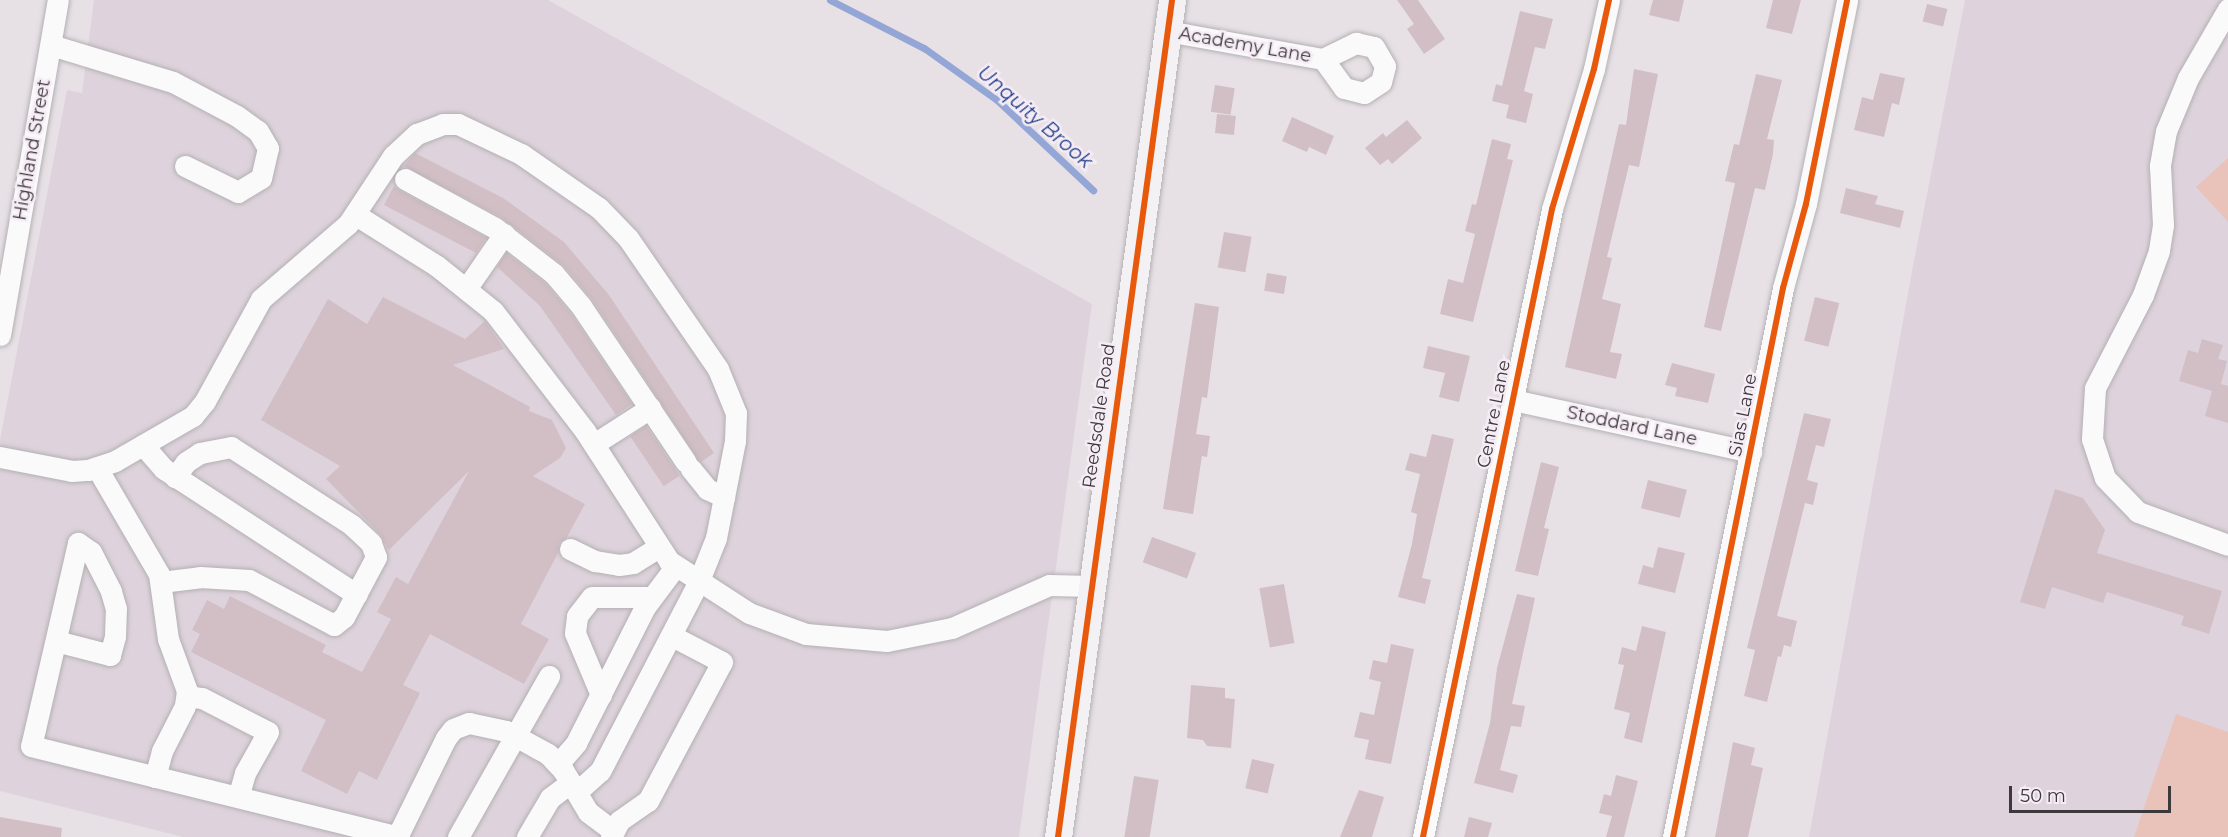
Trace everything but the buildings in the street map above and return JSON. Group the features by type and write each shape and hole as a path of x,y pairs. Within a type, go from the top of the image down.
{"main road":[{"name":"Reedsdale Road","path":"1058,837 1172,0"}],"street":[{"name":"Highland Street","path":"0,335 58,0"},
{"name":"Centre Lane","path":"1423,837 1551,209 1586,97 1610,0"},
{"name":"Sias Lane","path":"1673,837 1751,452 1847,0"},
{"path":"2228,9 2187,78 2166,131 2160,166 2163,225 2159,251 2142,295 2098,381 2092,439 2105,478 2138,512 2228,545"},
{"name":"Academy Lane","path":"1167,31 1323,59"},
{"path":"51,45 173,82 237,116 258,131 268,148 261,178 238,192 185,166"},
{"path":"0,457 72,471 97,468 143,445 198,411 261,299 356,215 396,175 398,150 417,134 443,124 458,124 534,162 610,218 685,319 732,397 736,432 716,538 698,583 672,636 600,771 550,798 527,837"},
{"path":"396,175 504,234 539,259 568,289 688,466 707,489 724,497"},
{"path":"356,215 466,289 516,337 594,444 659,547 675,567 748,613 784,628 818,636 874,641 914,638 952,628 1049,585 1092,586"},
{"path":"466,289 504,234"},
{"name":"Stoddard Lane","path":"1513,400 1751,452"},
{"path":"594,444 650,408"},
{"path":"143,445 157,464 175,477 357,595"},
{"path":"161,582 200,577 249,580 334,625 342,621 375,561 371,543 352,525 237,449 224,445 201,453 186,462 175,477"},
{"path":"97,468 161,582 168,639 187,696 155,777"},
{"path":"56,641 110,655 115,636 116,609 111,591 91,552 78,543 31,746 398,837 453,729 478,723 514,735 558,764 593,817 612,834 619,821 648,801 722,662 672,636"},
{"path":"570,549 595,561 619,565 633,563 659,547"},
{"path":"558,764 576,743 651,597 675,567"},
{"path":"600,694 574,633 577,616 592,597 651,597"},
{"path":"458,837 549,676"},
{"path":"187,696 202,698 268,732 245,773 238,798"}],"shaded area":[{"path":"94,0 548,0 1092,304 1019,837 183,837 0,791 0,440 67,90 82,93"},
{"path":"1965,0 2228,0 2228,837 1809,837 1913,266"},
{"path":"2228,158 2228,222 2196,187"},
{"path":"2176,714 2228,732 2228,837 2134,837"}],"waterway":[{"name":"Unquity Brook","path":"830,0 924,48 997,100 1093,190"}],"cycle path":[{"path":"1058,837 1172,0"},
{"path":"1423,837 1552,209 1594,69 1609,0"},
{"path":"1673,837 1783,288 1806,204 1847,0"}]}
